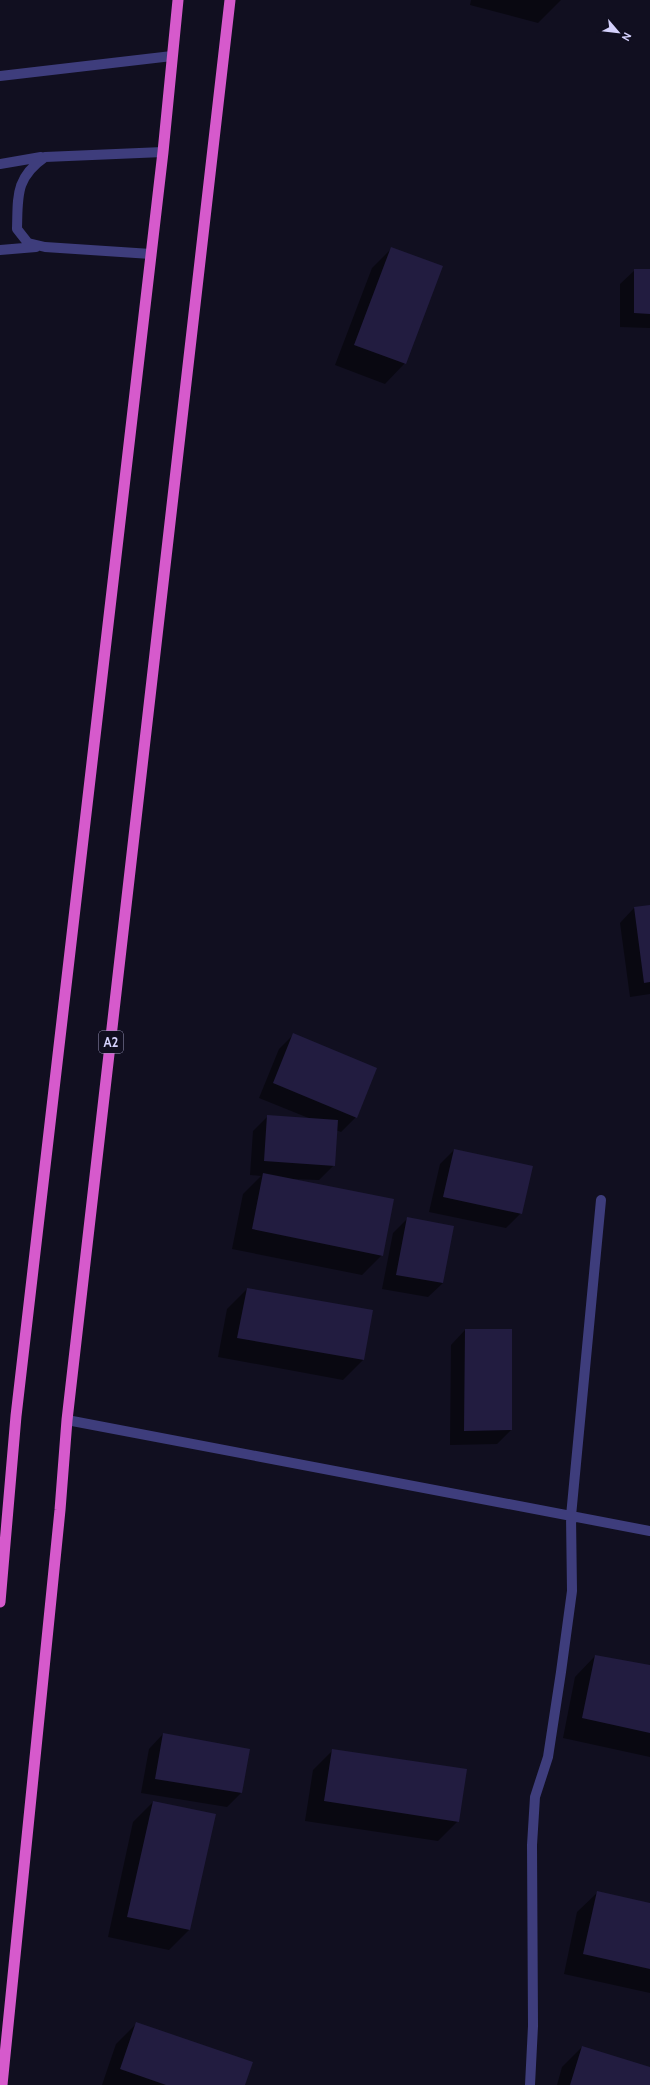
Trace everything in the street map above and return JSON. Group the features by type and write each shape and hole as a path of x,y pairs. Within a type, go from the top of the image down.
{"highway":[{"path":"0,1602 5,1506 163,152 178,0"},
{"name":"A2","path":"2,2085 60,1510 67,1420 230,0"}],"street":[{"path":"0,76 172,56"},
{"path":"0,164 45,157 163,152"},
{"path":"45,157 31,166 19,189 17,229 28,243 45,247"},
{"path":"0,250 45,247 151,254"},
{"path":"530,2085 534,2026 532,1845 535,1797 548,1757 562,1672 572,1591 571,1516 601,1200"},
{"path":"67,1420 650,1531"}],"building":[{"path":"391,247 443,266 406,364 354,345"},
{"path":"634,269 650,269 650,314 634,313"},
{"path":"650,905 650,982 644,983 634,907"},
{"path":"293,1033 377,1068 357,1118 273,1083"},
{"path":"267,1115 338,1120 335,1166 264,1161"},
{"path":"454,1149 533,1166 522,1214 443,1197"},
{"path":"263,1173 394,1199 383,1256 252,1229"},
{"path":"407,1217 454,1226 443,1283 396,1275"},
{"path":"247,1288 373,1310 364,1360 237,1338"},
{"path":"465,1329 512,1329 512,1430 464,1431"},
{"path":"595,1655 650,1665 650,1733 582,1718"},
{"path":"163,1733 250,1749 242,1793 155,1779"},
{"path":"332,1749 467,1769 459,1822 324,1801"},
{"path":"153,1801 216,1814 190,1930 127,1917"},
{"path":"597,1891 650,1903 650,1969 583,1954"},
{"path":"136,2022 253,2062 245,2085 166,2085 120,2069"},
{"path":"582,2046 650,2067 650,2085 570,2085"}]}
